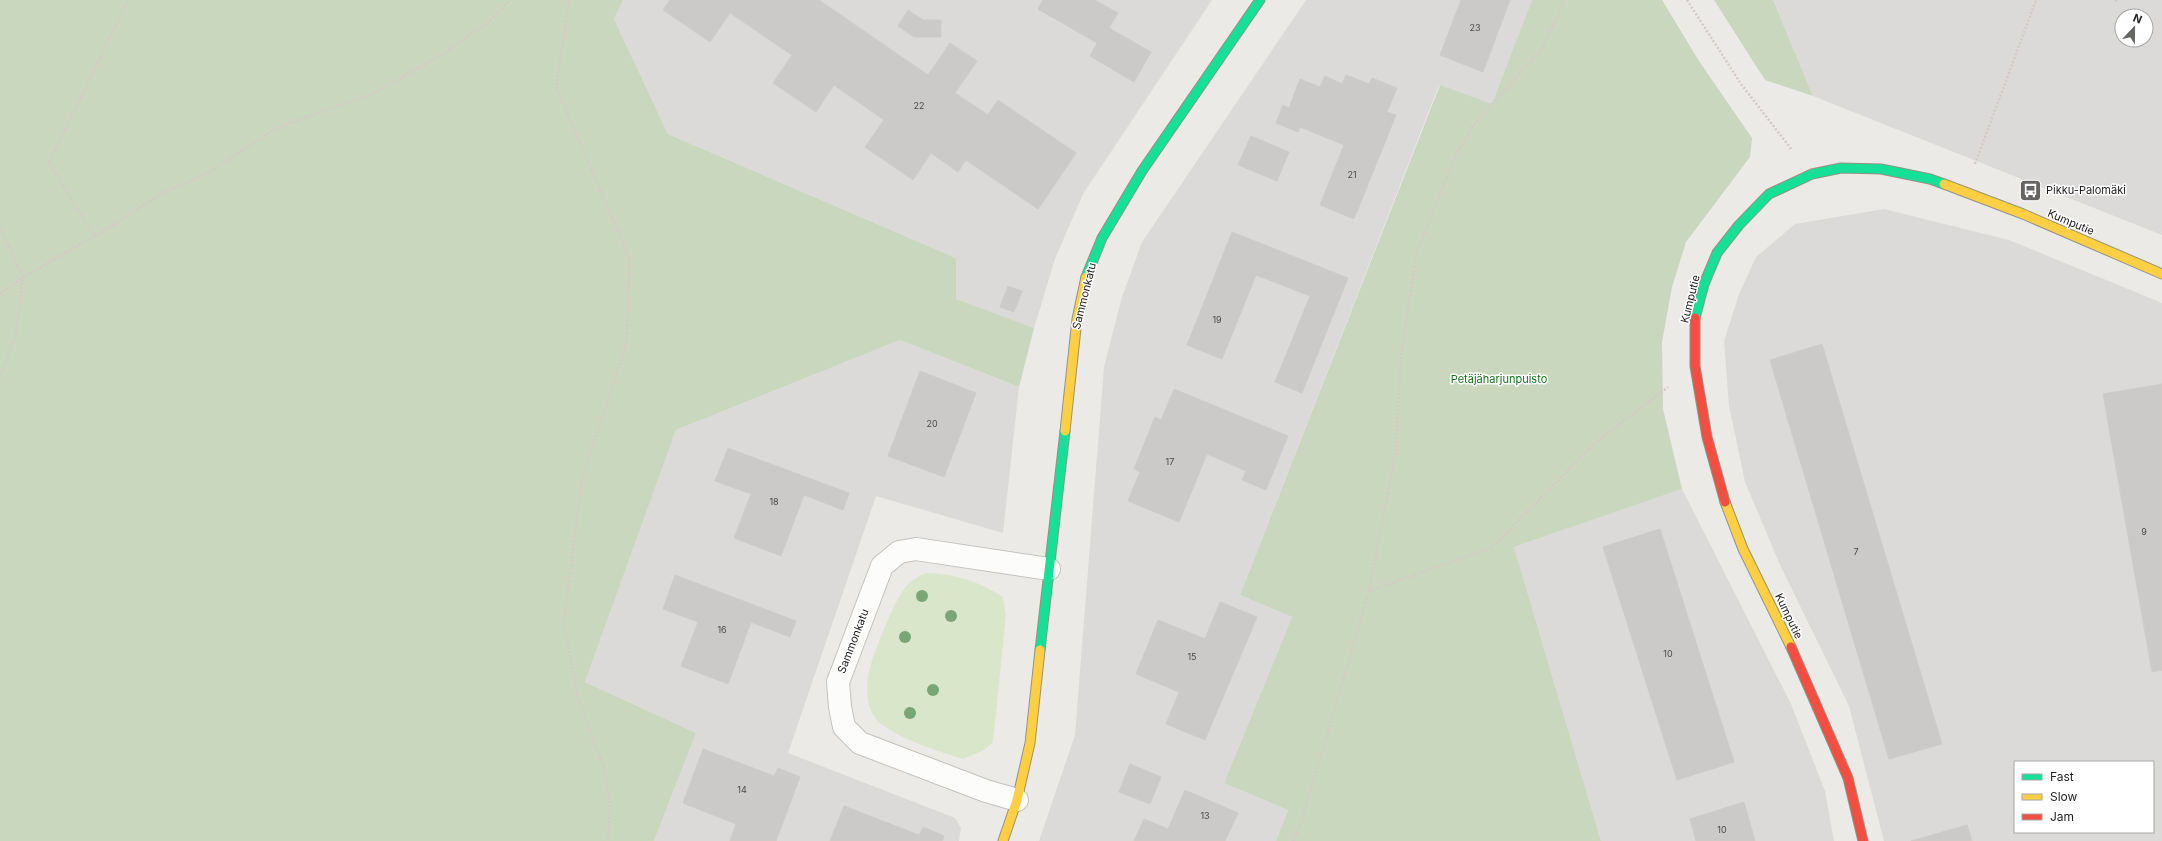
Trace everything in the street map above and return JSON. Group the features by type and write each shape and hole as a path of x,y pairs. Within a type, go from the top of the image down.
{"street":[{"name":"Sammonkatu","path":"1003,841 1017,800 1030,743 1077,319 1088,274 1102,238 1142,171 1260,0"},
{"name":"Kumputie","path":"1863,841 1848,778 1796,658 1743,549 1723,498 1707,438 1695,366 1694,321 1704,284 1717,253 1739,224 1770,194 1812,174 1841,168 1881,169 1930,179 2023,214 2162,274"},
{"name":"Sammonkatu","path":"1017,800 986,791 860,743 844,727 840,707 838,682 882,566 899,552 916,549 1049,569"}],"path":[{"path":"94,237 49,163 128,0"},
{"path":"0,294 23,277 94,237 161,194 206,174 277,128 374,92 443,54 486,24 510,0"},
{"path":"569,0 556,87 630,259 626,346 582,478 564,623 578,699 604,768 610,804 608,841"},
{"path":"1293,841 1302,820 1369,591 1396,450 1401,356 1417,251 1455,157 1472,127 1541,50 1565,0"},
{"path":"1687,0 1741,84 1812,174"},
{"path":"1974,169 2036,0"},
{"path":"0,228 23,277 16,335 0,377"},
{"path":"1369,591 1491,548 1596,442 1695,366"}],"shaded area":[{"path":"623,0 1212,0 1083,194 1055,259 1034,328 955,299 956,258 668,134 614,19"},
{"path":"1306,0 1532,0 1492,105 1439,85 1240,595 1292,617 1224,783 1288,810 1276,841 1039,841 1075,735 1104,367 1122,297 1142,242"},
{"path":"1773,0 2162,0 2162,235 1813,96"},
{"path":"1884,209 2009,240 2162,303 2162,841 1884,841 1849,706 1780,565 1745,482 1729,406 1724,341 1739,294 1756,257 1795,224"},
{"path":"900,340 1019,387 1003,533 876,496 788,753 955,818 961,828 959,841 654,841 696,733 585,682 676,430"},
{"path":"1682,489 1791,704 1825,791 1834,841 1601,841 1514,547"}],"green space":[{"path":"0,0 623,0 614,19 668,134 956,258 956,299 1034,328 1019,387 900,340 676,430 585,682 696,733 654,841 0,841"},
{"name":"Petäjäharjunpuisto","path":"1532,0 1662,0 1699,61 1752,138 1750,157 1686,242 1672,287 1662,342 1663,409 1682,489 1514,547 1601,841 1276,841 1288,810 1224,783 1292,617 1240,595 1440,85 1492,104"},
{"path":"1714,0 1773,0 1813,96 1765,80"},
{"path":"926,573 936,573 966,579 1003,597 1006,615 993,742 984,750 963,759 905,738 884,726 874,716 868,700 867,682 870,669 889,618 906,586"}],"building":[{"path":"670,0 819,0 928,75 950,43 977,61 955,93 988,115 998,100 1076,153 1038,209 966,160 958,172 931,153 913,180 865,147 884,120 834,85 816,112 773,83 792,55 730,13 710,42 663,10"},
{"path":"1043,0 1095,0 1118,13 1109,28 1151,52 1134,82 1090,56 1097,43 1038,9"},
{"path":"1461,0 1510,0 1483,72 1440,55"},
{"path":"908,10 923,20 941,20 941,37 914,37 898,26"},
{"path":"1346,75 1369,84 1372,78 1397,88 1387,112 1396,115 1354,219 1320,205 1344,145 1300,127 1298,132 1276,123 1283,105 1289,108 1300,79 1320,87 1325,76 1342,84"},
{"path":"1251,136 1289,152 1277,181 1238,165"},
{"path":"1232,232 1348,278 1302,393 1275,382 1310,296 1256,275 1222,359 1187,345"},
{"path":"1008,286 1022,291 1014,312 1000,307"},
{"path":"1822,344 1942,744 1889,759 1770,360"},
{"path":"920,371 976,393 944,477 888,456"},
{"path":"2162,384 2162,670 2152,672 2103,394"},
{"path":"1174,389 1288,436 1266,490 1242,480 1246,471 1207,454 1179,522 1128,501 1140,472 1134,469 1155,417 1161,420"},
{"path":"728,448 849,493 843,510 804,495 781,556 734,538 751,494 715,481"},
{"path":"1660,529 1734,762 1677,780 1603,547"},
{"path":"675,575 796,621 790,637 751,622 728,684 681,666 698,622 663,609"},
{"path":"1220,602 1257,617 1205,740 1166,724 1179,692 1136,674 1158,620 1205,639"},
{"path":"703,749 774,776 778,768 800,777 776,841 730,841 736,824 683,803"},
{"path":"1130,764 1161,777 1150,804 1119,792"},
{"path":"1185,790 1238,813 1225,841 1134,841 1144,819 1168,829"},
{"path":"1744,802 1755,841 1696,841 1690,819"},
{"path":"844,806 919,835 923,827 944,836 942,841 830,841"},
{"path":"1967,825 1972,841 1911,841"}],"traffic: fast":[{"path":"1086,277 1102,238 1142,171 1260,0"},
{"path":"1695,318 1704,284 1717,253 1739,225 1769,194 1812,174 1841,168 1881,169 1930,179 1944,184"},
{"path":"1040,650 1065,431"}],"traffic: slow":[{"path":"1944,184 2023,214 2162,274"},
{"path":"1065,431 1077,319 1086,277"},
{"path":"1725,502 1743,549 1791,647"},
{"path":"1003,841 1017,800 1030,743 1040,650"}],"traffic: jam":[{"path":"1695,318 1695,366 1707,437 1725,502"},
{"path":"1791,647 1848,778 1863,841"}],"place":[{"name":"Pikku-Palomäki","path":"2031,190"}]}
